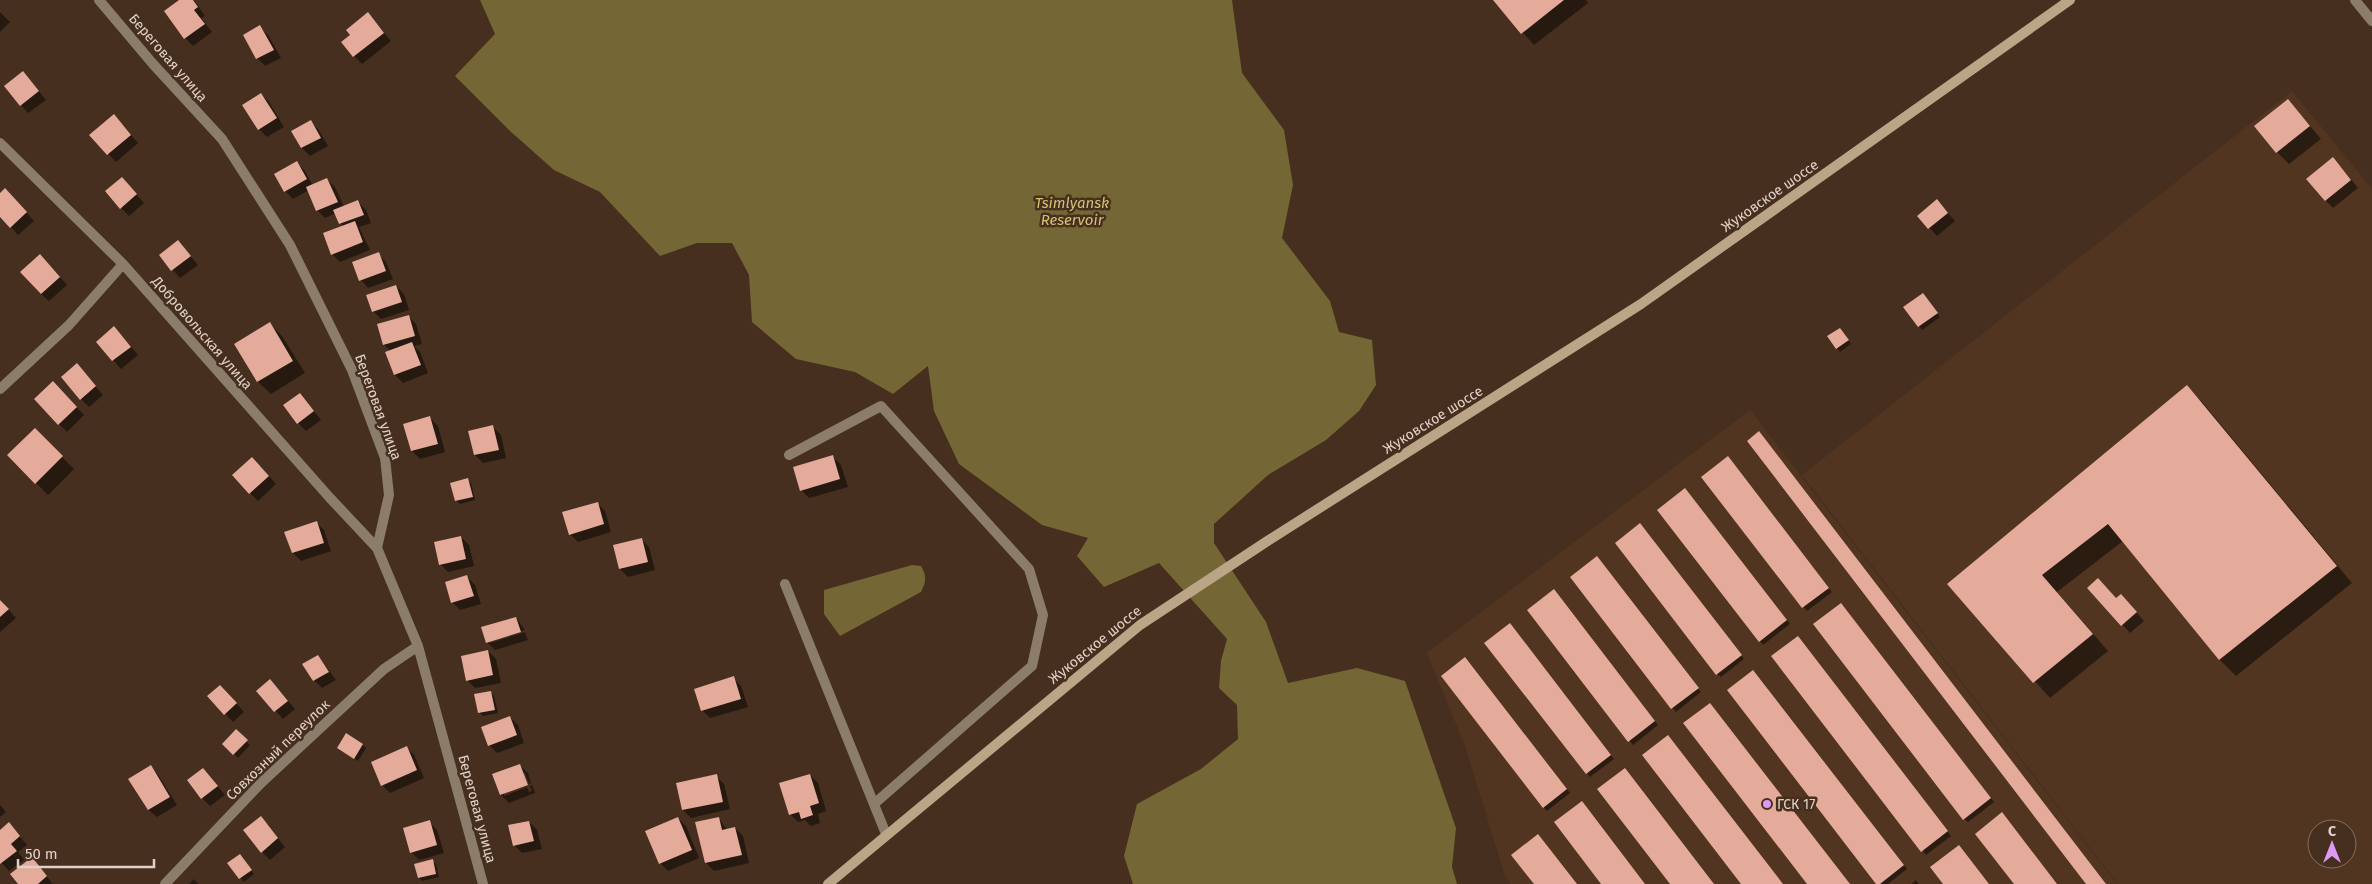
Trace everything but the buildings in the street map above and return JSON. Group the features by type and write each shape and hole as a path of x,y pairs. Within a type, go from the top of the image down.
{"main road":[{"name":"Жуковское шоссе","path":"828,884 1140,625 1269,540 1641,304 2070,0"}],"street":[{"name":"Береговая улица","path":"100,0 153,64 222,139 290,245 352,370 385,458 388,495 378,548 418,646 483,884"},
{"path":"2355,0 2372,21"},
{"name":"Добровольская улица","path":"0,143 123,264 330,498 378,548"},
{"path":"0,389 69,325 123,264"},
{"path":"789,455 880,406 1029,569 1043,615 1032,666 874,804"},
{"path":"785,584 886,834"},
{"name":"Совхозный переулок","path":"165,884 261,783 384,669 418,646"}],"shaded area":[{"path":"2292,91 2372,189 2372,884 2118,884 1802,475"},
{"name":"ГСК 17","path":"1750,410 2117,884 1511,884 1505,876 1465,746 1427,653"}],"water":[{"name":"Tsimlyansk Reservoir","path":"480,0 1232,0 1242,73 1284,130 1293,185 1282,238 1330,301 1339,332 1372,340 1376,385 1359,411 1326,440 1268,475 1214,524 1214,543 1266,622 1288,683 1357,668 1405,681 1456,828 1452,867 1457,884 1133,884 1124,856 1137,804 1201,769 1238,739 1237,705 1219,688 1221,661 1227,639 1159,563 1104,587 1077,556 1088,538 1042,525 959,464 934,411 928,366 893,394 855,372 796,359 752,322 749,275 732,243 697,243 660,256 600,192 554,170 510,131 455,76 495,34"},
{"path":"912,565 921,566 925,576 921,592 840,636 824,614 824,590"}],"place":[{"name":"ГСК 17","path":"1767,804"}]}
